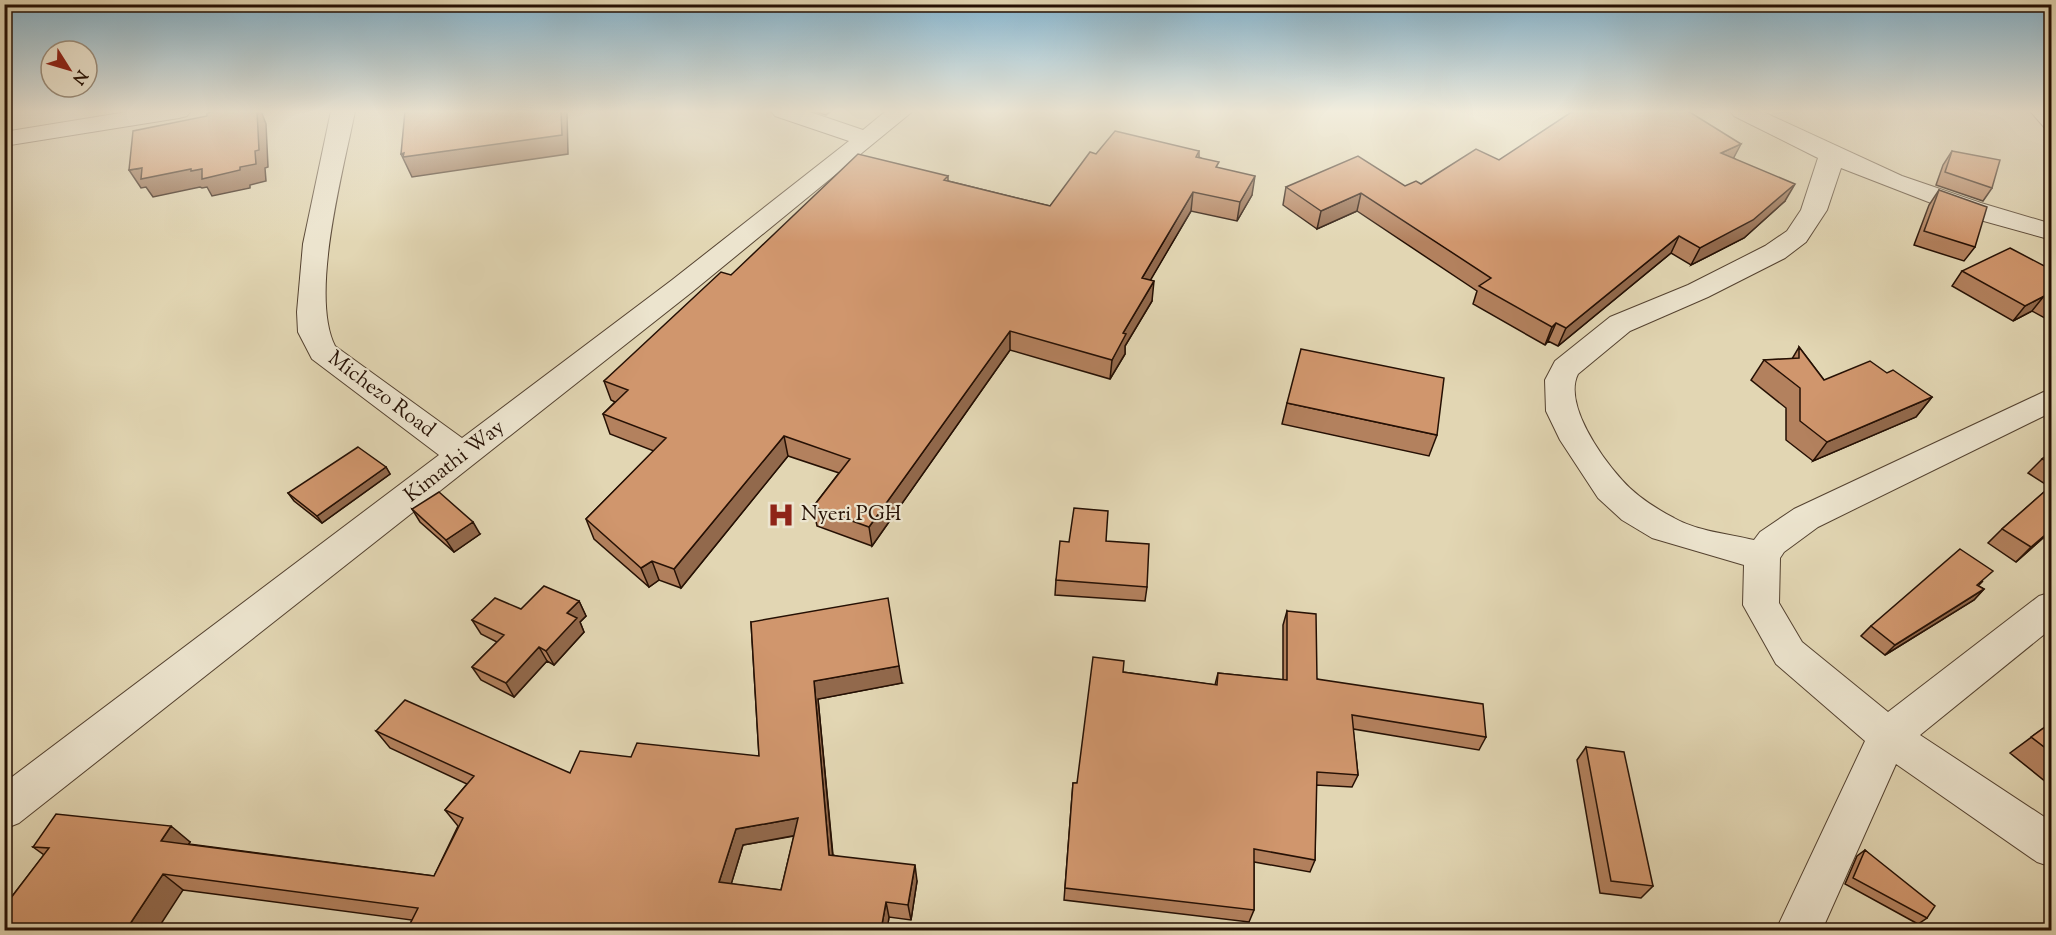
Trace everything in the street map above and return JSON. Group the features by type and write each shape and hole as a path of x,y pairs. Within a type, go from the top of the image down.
{"street":[{"name":"Michezo Road","path":"334,155 316,244 311,312 313,332 323,352 463,456"},
{"name":"Kimathi Way","path":"4,809 463,456 847,155"},
{"path":"1828,155 1934,197 1995,218 2052,232"},
{"path":"1762,556 1685,537 1664,529 1634,511 1610,489 1576,440 1562,411 1560,380 1573,361 1620,324 1698,291 1774,252 1797,236 1814,210 1831,156"},
{"path":"2052,399 1806,518 1772,542 1762,556 1761,605 1789,653 1888,736 2052,847"},
{"path":"1799,930 1888,736 2052,607"}],"building":[{"path":"131,155 255,155 256,164 202,179 202,169 141,179 142,168 129,170"},
{"path":"857,155 948,176 944,180 1050,206 1088,155 1197,155 1196,157 1219,162 1216,167 1255,176 1240,202 1193,192 1142,278 1154,281 1123,333 1126,334 1112,360 1010,331 869,527 813,507 850,459 784,436 674,569 652,561 641,568 586,519 666,438 603,414 628,390 604,381 721,272 731,275"},
{"path":"1467,155 1488,155 1499,160 1507,155 1725,155 1795,184 1753,220 1700,248 1679,236 1566,328 1556,323 1552,327 1479,286 1491,278 1361,193 1321,211 1286,187 1358,156 1405,186 1416,181 1421,184"},
{"path":"1951,155 1971,155 2000,160 1992,188 1945,172"},
{"path":"1939,190 1987,207 1975,247 1924,231"},
{"path":"2010,248 2052,270 2052,300 2044,296 2025,306 1962,271"},
{"path":"1799,347 1824,380 1870,361 1887,373 1893,370 1932,397 1827,442 1800,421 1800,388 1764,360 1799,358"},
{"path":"1301,349 1444,378 1437,435 1287,403"},
{"path":"358,447 386,467 317,516 288,493"},
{"path":"2052,452 2052,464 2042,459"},
{"path":"2052,485 2052,529 2031,547 2002,529"},
{"path":"439,492 473,522 446,540 412,509"},
{"path":"1074,508 1108,511 1106,541 1149,544 1147,587 1056,580 1060,541 1069,542"},
{"path":"1960,549 1993,571 1977,585 1984,589 1895,645 1871,626"},
{"path":"544,586 579,601 567,613 577,618 546,651 539,647 506,683 472,667 504,635 472,620 495,598 521,609"},
{"path":"888,598 899,666 814,681 829,855 915,865 908,905 886,902 881,930 407,930 418,908 163,874 126,930 4,930 4,902 7,903 49,848 33,847 56,814 171,826 161,841 434,876 463,818 445,810 474,776 376,731 405,700 570,773 580,751 631,757 637,743 759,756 751,622","holes":["798,818 781,890 719,882 736,829"]},
{"path":"1287,611 1316,614 1317,679 1483,704 1486,737 1352,715 1358,775 1317,772 1315,860 1254,849 1254,910 1065,888 1073,783 1077,783 1093,657 1124,661 1123,672 1217,685 1218,673 1287,680"},
{"path":"2052,722 2052,753 2031,737"},
{"path":"1586,747 1624,752 1653,886 1611,881"},
{"path":"1865,850 1935,906 1927,918 1853,878"}],"place":[{"name":"Nyeri PGH","path":"781,515"}]}
